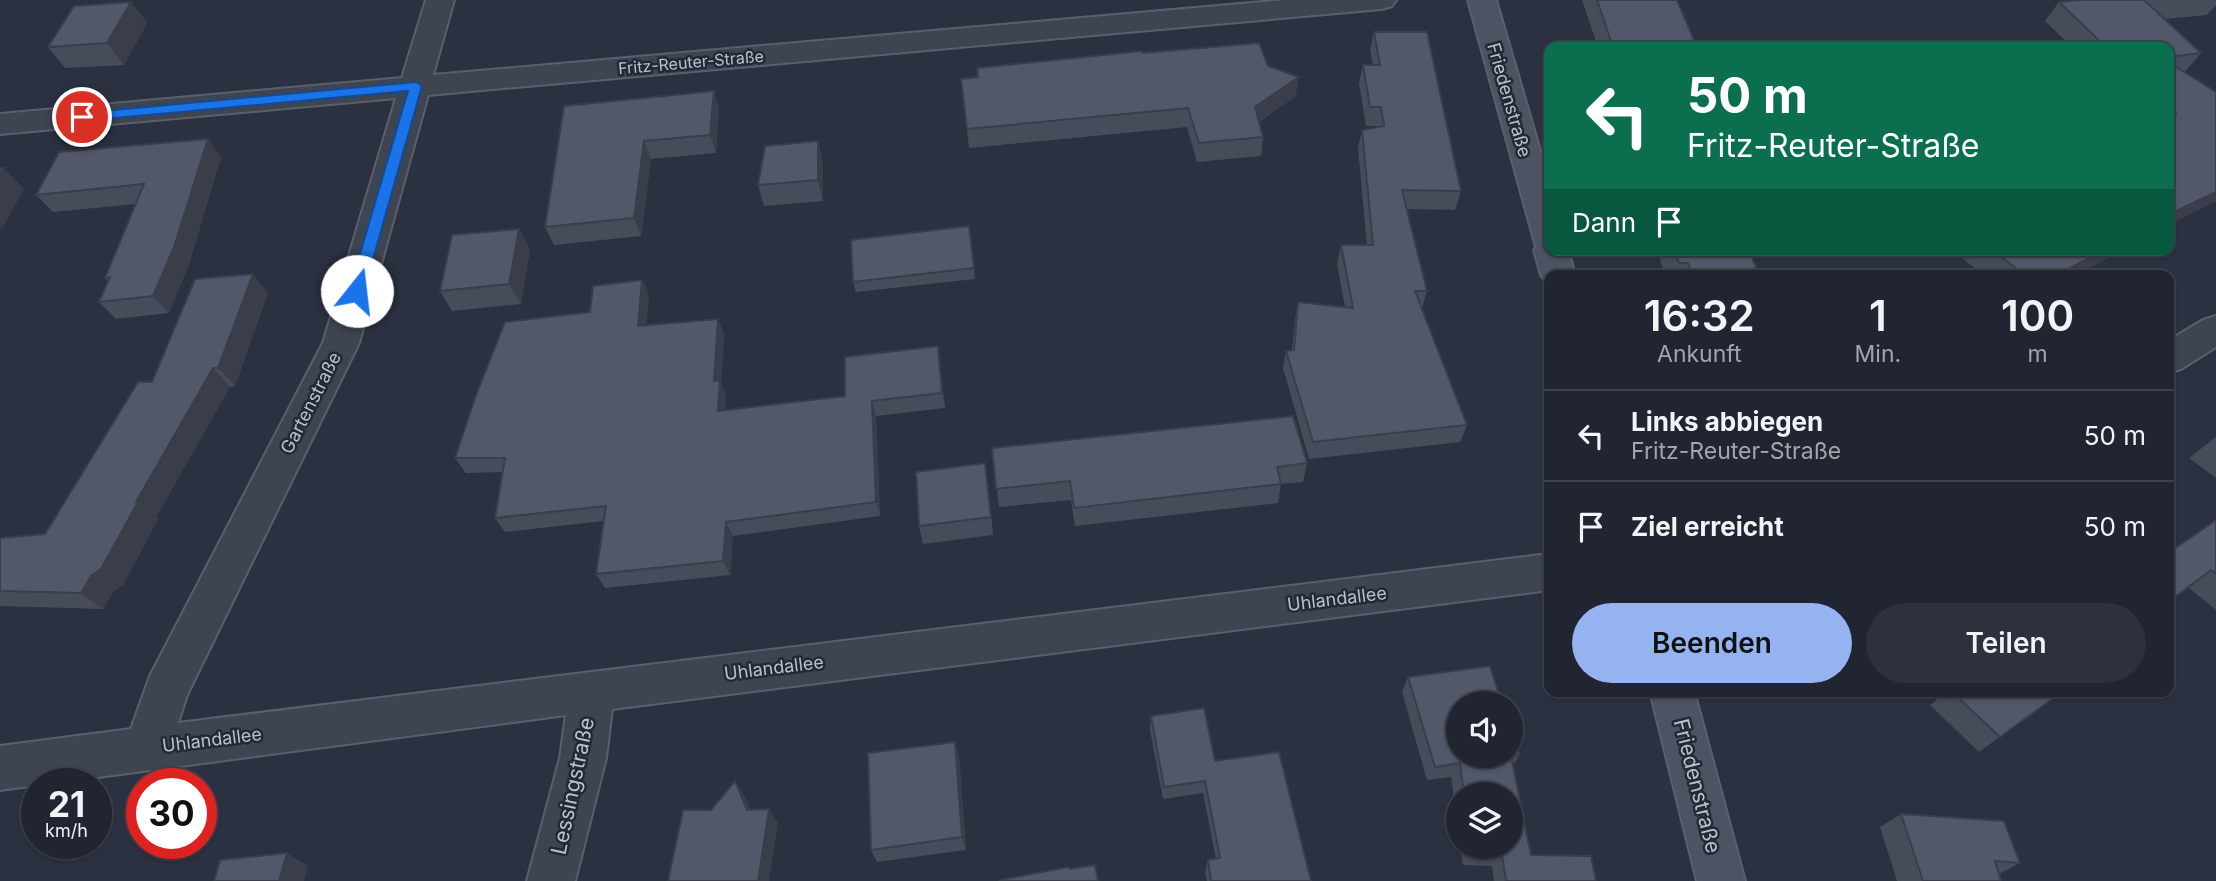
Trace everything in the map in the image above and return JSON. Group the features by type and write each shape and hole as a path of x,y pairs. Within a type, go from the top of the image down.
{"street":[{"name":"Gartenstraße","path":"147,748 166,691 341,344 440,0"},
{"name":"Fritz-Reuter-Straße","path":"0,124 1382,0"},
{"name":"Friedenstraße","path":"1482,0 1544,223"},
{"path":"2174,355 2216,330"},
{"name":"Uhlandallee","path":"0,768 1544,573"},
{"name":"Lessingstraße","path":"551,881 583,758 592,691"},
{"name":"Friedenstraße","path":"1674,697 1721,881"}],"building":[{"path":"1597,0 1677,0 1695,42 1611,42"},
{"path":"2144,0 2201,53 2174,56 2174,42 2101,42 2059,2"},
{"path":"131,2 107,43 48,47 74,6"},
{"path":"1374,32 1427,32 1461,191 1402,190 1427,291 1415,291 1467,425 1313,442 1286,351 1294,350 1298,302 1353,308 1341,245 1373,245 1362,130 1384,126 1381,107 1370,107 1363,65 1380,65"},
{"path":"1259,43 1268,66 1299,77 1255,107 1263,137 1199,143 1188,108 967,129 961,79 978,77 977,68 1142,51"},
{"path":"2174,66 2216,92 2216,192 2174,212 2174,115"},
{"path":"714,91 710,135 644,141 634,218 545,227 564,106"},
{"path":"208,139 174,247 153,296 99,302 110,277 105,278 144,184 36,195 59,152"},
{"path":"818,141 818,180 758,185 765,146"},
{"path":"969,226 974,268 853,282 851,240"},
{"path":"519,229 509,284 440,291 452,235"},
{"path":"1677,256 1751,256 1757,270 1690,270 1688,263 1679,263"},
{"path":"2000,256 2093,256 2066,270 2018,270"},
{"path":"253,274 218,368 213,368 101,569 91,576 81,593 0,591 0,538 45,534 138,382 152,382 195,279"},
{"path":"642,280 638,326 718,319 714,381 720,380 718,411 845,396 845,357 938,346 942,393 872,401 876,502 726,522 723,561 596,574 606,506 495,518 505,458 455,458 505,322 590,312 593,286"},
{"path":"1293,416 1307,463 1277,467 1281,484 1074,508 1070,481 996,489 992,448"},
{"path":"985,463 991,517 919,526 916,472"},
{"path":"2216,520 2216,574 2211,570 2174,598 2174,549"},
{"path":"1490,666 1498,691 1446,691 1446,765 1435,767 1408,677"},
{"path":"1957,697 2055,697 2000,737"},
{"path":"1204,708 1215,761 1279,752 1311,881 1211,881 1208,860 1220,858 1205,781 1164,787 1151,716"},
{"path":"955,742 962,837 871,850 868,753"},
{"path":"1461,768 1513,768 1516,782 1462,782"},
{"path":"735,781 747,810 769,809 758,881 668,881 683,810 711,810"},
{"path":"1901,814 2004,821 2020,863 1995,861 2001,881 1923,881"},
{"path":"1523,815 1531,855 1591,856 1596,881 1506,881 1503,859 1523,859"},
{"path":"287,853 279,881 214,881 220,860"},
{"path":"1095,865 1098,881 1000,881 1068,867 1070,869"}],"route":[{"path":"82,117 416,86 357,291"}]}
